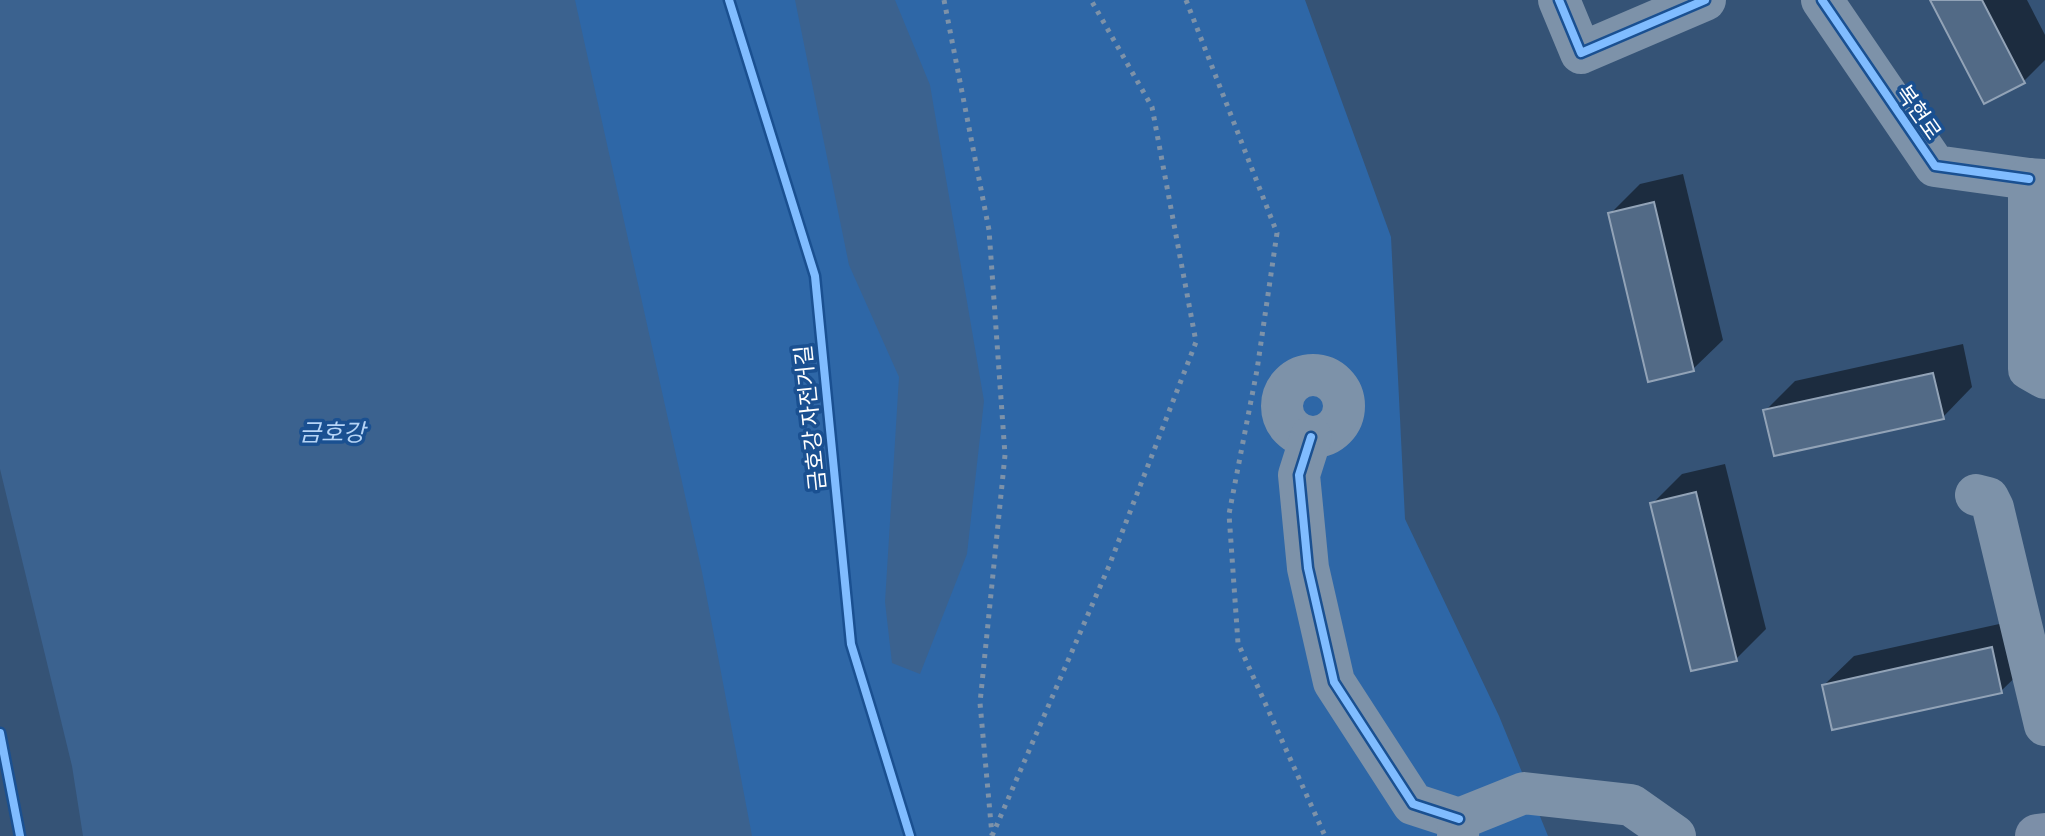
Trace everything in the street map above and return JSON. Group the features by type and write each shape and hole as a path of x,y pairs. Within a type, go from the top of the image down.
{"main road":[{"path":"2037,836 2045,835"}],"street":[{"path":"1559,0 1581,53 1705,0"},
{"name":"복현로","path":"1822,0 1935,166 2037,179 2029,369 2045,378"},
{"path":"1311,437 1299,475 1306,553 1334,682 1413,804 1458,827 1524,793 1631,805 1675,836"},
{"path":"1976,495 1988,498 1993,508 2045,725"}],"path":[{"path":"944,0 989,230 1005,455 980,703 992,836 1109,566 1196,342 1152,107 1091,0"},
{"path":"1186,0 1277,233 1257,370 1229,514 1238,643 1325,836"}],"shaded area":[{"path":"554,0 1305,0 1391,237 1405,519 1499,716 1548,836 726,836"}],"water":[{"name":"금호강","path":"0,0 575,0 702,572 752,836 83,836 72,766 0,469"},
{"path":"795,0 895,0 930,85 984,401 967,554 920,674 892,663 885,602 899,377 849,265"}],"building":[{"path":"1930,0 1982,0 2025,83 1984,104"},
{"path":"1654,202 1694,371 1648,382 1608,213"},
{"path":"1933,373 1944,419 1774,456 1763,410"},
{"path":"1696,492 1737,661 1691,671 1650,503"},
{"path":"1992,647 2002,693 1832,730 1822,685"}],"cycle path":[{"name":"금호강 자전거길","path":"729,0 815,276 851,644 910,836"},
{"path":"1559,0 1581,53 1705,0"},
{"path":"1822,0 1935,166 2029,179"},
{"path":"1311,437 1299,475 1308,568 1334,682 1413,804 1459,819"},
{"path":"0,733 20,836"}]}
